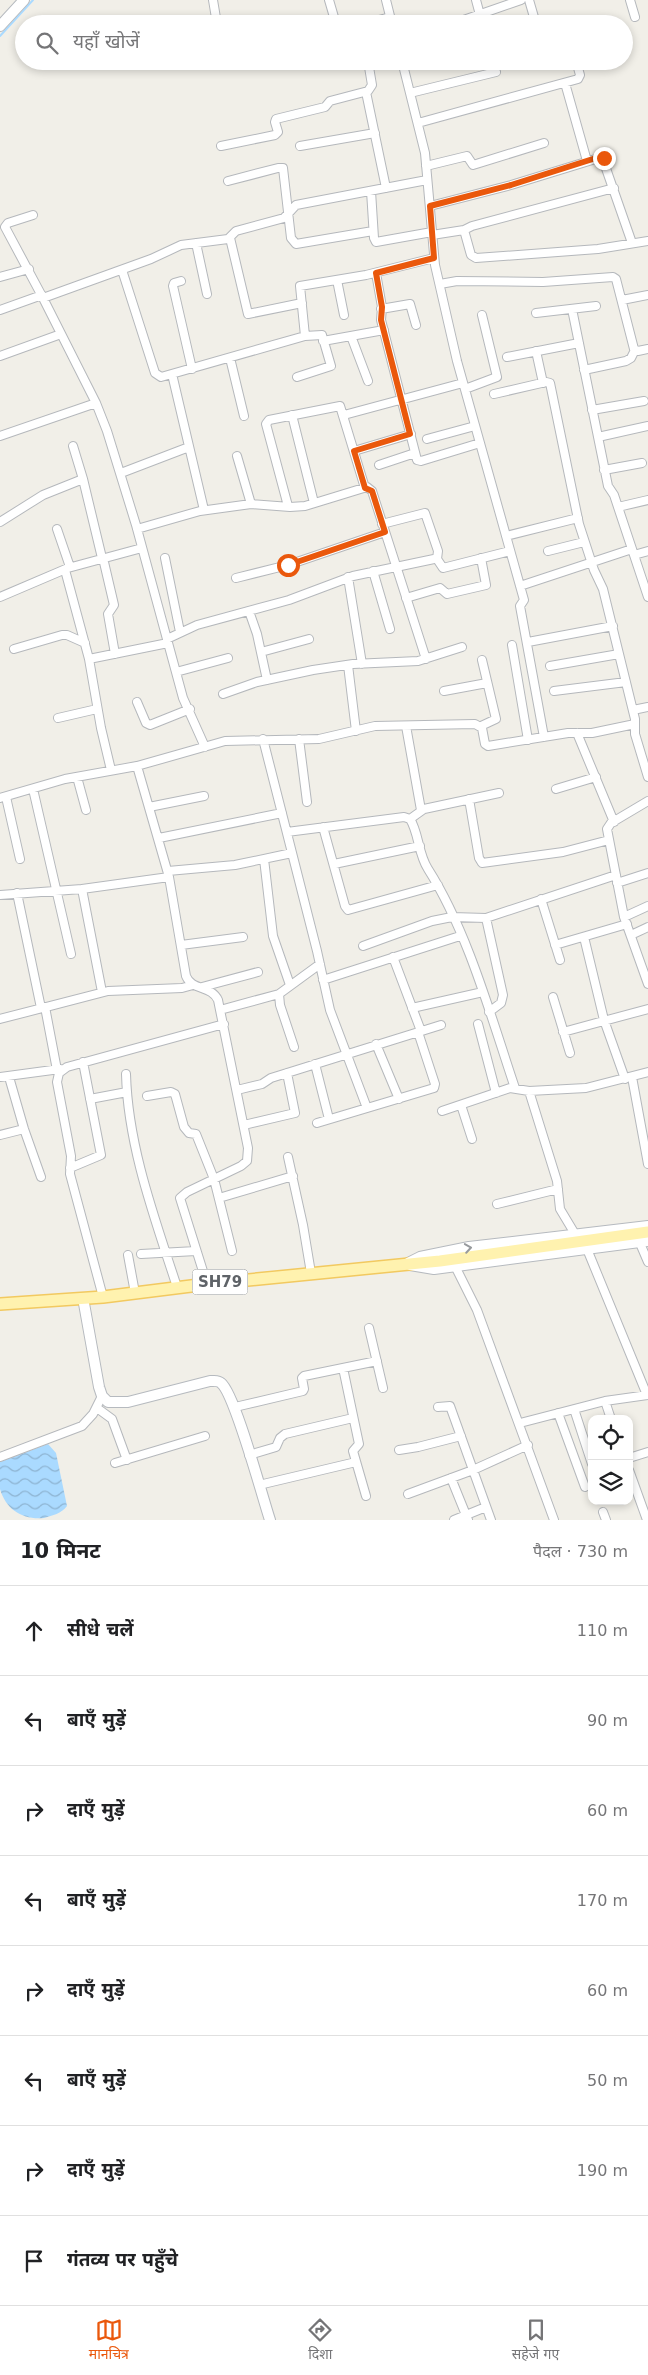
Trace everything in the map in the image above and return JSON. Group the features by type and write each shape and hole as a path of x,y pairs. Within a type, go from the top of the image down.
{"main road":[{"path":"0,26 24,0"},
{"name":"SH79","path":"404,1264 420,1257 469,1248 648,1226"},
{"name":"SH79","path":"0,1304 103,1297 177,1287 440,1261 648,1232"},
{"name":"SH79","path":"404,1264 423,1268 455,1266 643,1241"},
{"path":"83,1298 102,1396 108,1402 128,1402 218,1380 222,1383 235,1406 270,1520"}],"street":[{"path":"214,0 216,15"},
{"path":"329,0 333,15"},
{"path":"386,0 390,15"},
{"path":"476,0 480,15 522,0"},
{"path":"529,0 533,15"},
{"path":"630,0 635,17"},
{"path":"221,146 275,135 278,132 276,119 325,107 330,101 366,92 372,85 370,70"},
{"path":"404,70 418,123 426,166 434,258 464,386 524,600 520,606 544,737"},
{"path":"418,123 565,83 580,78 578,70"},
{"path":"410,92 496,72"},
{"path":"565,83 587,161"},
{"path":"366,92 386,188"},
{"path":"300,146 375,133"},
{"path":"426,166 465,156 468,157 472,165 544,142"},
{"path":"430,206 511,185 587,161 604,158 632,243"},
{"path":"228,181 283,168 291,238 296,244 373,231"},
{"path":"0,310 122,270 181,245 230,238 236,231 284,218 296,205 427,180"},
{"path":"371,191 374,241 378,243 464,230 472,226 614,188"},
{"path":"33,215 8,223 5,227 29,269 96,403 121,473 184,698 205,747"},
{"path":"464,230 471,255 476,258 544,254 648,241"},
{"path":"230,238 248,314 302,304"},
{"path":"196,243 208,294"},
{"path":"306,336 300,286 376,273 434,258"},
{"path":"0,277 29,269"},
{"path":"122,270 155,373 160,376 172,374 306,336 320,334 324,341 330,368 297,377"},
{"path":"376,273 384,330 417,460 421,461 480,443"},
{"path":"440,284 457,281 543,282 613,277 616,279 635,350 631,358 626,361 584,370"},
{"path":"337,280 344,315"},
{"path":"181,281 174,283 173,286 192,369"},
{"path":"622,300 648,295"},
{"path":"382,309 410,304 416,325"},
{"path":"536,313 596,306"},
{"path":"572,309 608,486 618,507 648,597"},
{"path":"344,415 402,399 498,377 482,314"},
{"path":"324,341 384,330"},
{"path":"0,356 61,334"},
{"path":"352,336 368,381"},
{"path":"507,357 579,343"},
{"path":"635,350 648,349"},
{"path":"536,351 543,383"},
{"path":"230,358 244,416"},
{"path":"172,374 204,510"},
{"path":"494,394 550,383 578,518 591,563 601,581 633,710 635,734 646,764 648,777"},
{"path":"592,410 644,401"},
{"path":"0,436 96,403"},
{"path":"288,506 266,424 269,420 338,406 342,407 365,488"},
{"path":"292,415 314,503"},
{"path":"427,439 475,426"},
{"path":"598,437 648,426"},
{"path":"354,451 410,434"},
{"path":"73,446 114,605 108,614 115,654"},
{"path":"121,473 189,447"},
{"path":"379,465 415,452"},
{"path":"237,456 251,504"},
{"path":"604,470 642,463"},
{"path":"0,522 43,495 83,479"},
{"path":"137,529 204,510 251,504 288,506 314,503 365,488 372,491 426,659"},
{"path":"618,507 648,500"},
{"path":"236,578 288,565 425,513 438,551 437,559 443,568 510,551"},
{"path":"506,536 578,518"},
{"path":"57,529 89,659 97,709 111,770"},
{"path":"548,551 584,542"},
{"path":"0,597 68,569 142,548"},
{"path":"520,586 591,563 633,552 648,551"},
{"path":"165,558 180,632"},
{"path":"406,598 440,588 447,594 486,585 481,558"},
{"path":"89,659 168,641 180,632 197,625 289,600 348,577 437,559"},
{"path":"373,571 390,629"},
{"path":"348,577 362,664"},
{"path":"249,611 267,680"},
{"path":"528,642 613,626"},
{"path":"14,649 62,635 67,635 85,643"},
{"path":"261,652 309,639"},
{"path":"512,645 528,740"},
{"path":"223,694 267,680 348,665 410,662 426,659 462,647"},
{"path":"550,666 619,654"},
{"path":"176,672 228,658"},
{"path":"20,859 3,798 76,777 137,766 224,741 319,739 375,726 475,724 481,726 496,719 482,660"},
{"path":"348,665 356,731"},
{"path":"554,691 626,682"},
{"path":"444,691 487,683"},
{"path":"138,702 146,723 150,725 190,709"},
{"path":"633,710 648,707"},
{"path":"58,718 97,709"},
{"path":"481,726 485,744 488,746 544,737 592,733 635,724"},
{"path":"406,726 421,810"},
{"path":"577,733 614,822"},
{"path":"263,739 330,1010 367,1108"},
{"path":"299,739 307,802"},
{"path":"137,766 168,874 186,976 193,985 202,987 215,994 220,1010 248,1148 247,1161 180,1198 207,1284"},
{"path":"76,777 86,810"},
{"path":"556,789 596,777"},
{"path":"33,789 71,954"},
{"path":"287,832 323,826 404,817 410,818 421,810 499,792"},
{"path":"150,807 204,796"},
{"path":"468,799 479,858 482,863 563,852 609,840"},
{"path":"648,801 608,826 609,840 626,921 648,984"},
{"path":"159,838 282,814"},
{"path":"410,818 427,868 438,885 483,992 515,1088"},
{"path":"323,826 345,906 348,910 438,885"},
{"path":"334,864 420,846"},
{"path":"0,895 82,889 235,865 292,853"},
{"path":"264,859 273,936 290,985"},
{"path":"363,946 424,923 452,917 486,918 541,899 648,873"},
{"path":"82,889 102,992"},
{"path":"17,893 59,1069 57,1082 71,1156 71,1180 103,1297"},
{"path":"541,899 560,960"},
{"path":"555,945 584,937 626,921 648,906"},
{"path":"486,918 504,995 501,1003 489,1012"},
{"path":"631,935 648,927"},
{"path":"323,980 460,936"},
{"path":"181,945 243,937"},
{"path":"584,937 604,1020 628,1078 648,1164"},
{"path":"317,1123 434,1087 412,1008 393,956"},
{"path":"220,1010 279,994 320,964"},
{"path":"202,987 258,972"},
{"path":"0,1019 102,992 182,988 193,985"},
{"path":"412,1008 483,992"},
{"path":"279,994 280,1005 294,1047"},
{"path":"553,997 570,1053"},
{"path":"563,1032 648,1009"},
{"path":"0,1077 59,1069 224,1024"},
{"path":"478,1024 496,1092"},
{"path":"237,1090 262,1084 271,1078 440,1025"},
{"path":"376,1044 399,1099"},
{"path":"70,1168 101,1155 84,1062"},
{"path":"315,1064 329,1119"},
{"path":"442,1111 496,1092 515,1088 529,1091 586,1088 648,1072"},
{"path":"244,1125 295,1113 287,1073"},
{"path":"126,1074 127,1092 139,1163 177,1287"},
{"path":"9,1077 24,1129 41,1177"},
{"path":"529,1091 556,1175 560,1209 575,1234"},
{"path":"90,1099 127,1092"},
{"path":"147,1096 171,1092 175,1094 184,1127 188,1133 196,1134 214,1179 232,1251"},
{"path":"461,1105 472,1139"},
{"path":"0,1135 24,1129"},
{"path":"288,1157 310,1273"},
{"path":"219,1198 293,1176"},
{"path":"497,1204 558,1189"},
{"path":"643,1241 648,1262"},
{"path":"520,1423 605,1401 648,1395 587,1248"},
{"path":"141,1254 196,1251"},
{"path":"128,1255 135,1293"},
{"path":"455,1266 477,1310 554,1520"},
{"path":"369,1328 383,1388"},
{"path":"235,1406 303,1391 303,1376 377,1361"},
{"path":"343,1368 359,1444 353,1451 366,1496"},
{"path":"0,1457 82,1426 97,1408 102,1396"},
{"path":"605,1401 610,1415"},
{"path":"438,1407 450,1406 491,1520"},
{"path":"97,1408 112,1419 127,1460"},
{"path":"574,1409 591,1460"},
{"path":"558,1413 585,1487"},
{"path":"249,1455 274,1448 285,1434 353,1418"},
{"path":"115,1463 205,1436"},
{"path":"399,1450 411,1449 460,1436"},
{"path":"408,1494 473,1470 528,1445"},
{"path":"633,1457 648,1452"},
{"path":"259,1485 356,1462"},
{"path":"451,1478 467,1518"},
{"path":"633,1481 647,1520"},
{"path":"454,1520 467,1518 486,1507"}],"water":[{"path":"48,1444 56,1453 67,1506 59,1513 44,1518 22,1515 6,1503 0,1489 0,1462"}],"waterway":[{"path":"19,15 33,0"},
{"path":"0,36 15,20"}],"route":[{"path":"288,565 385,532 372,491 365,488 354,451 410,434 381,320 382,307 376,273 434,258 430,206 511,185 596,158 604,158"}]}
